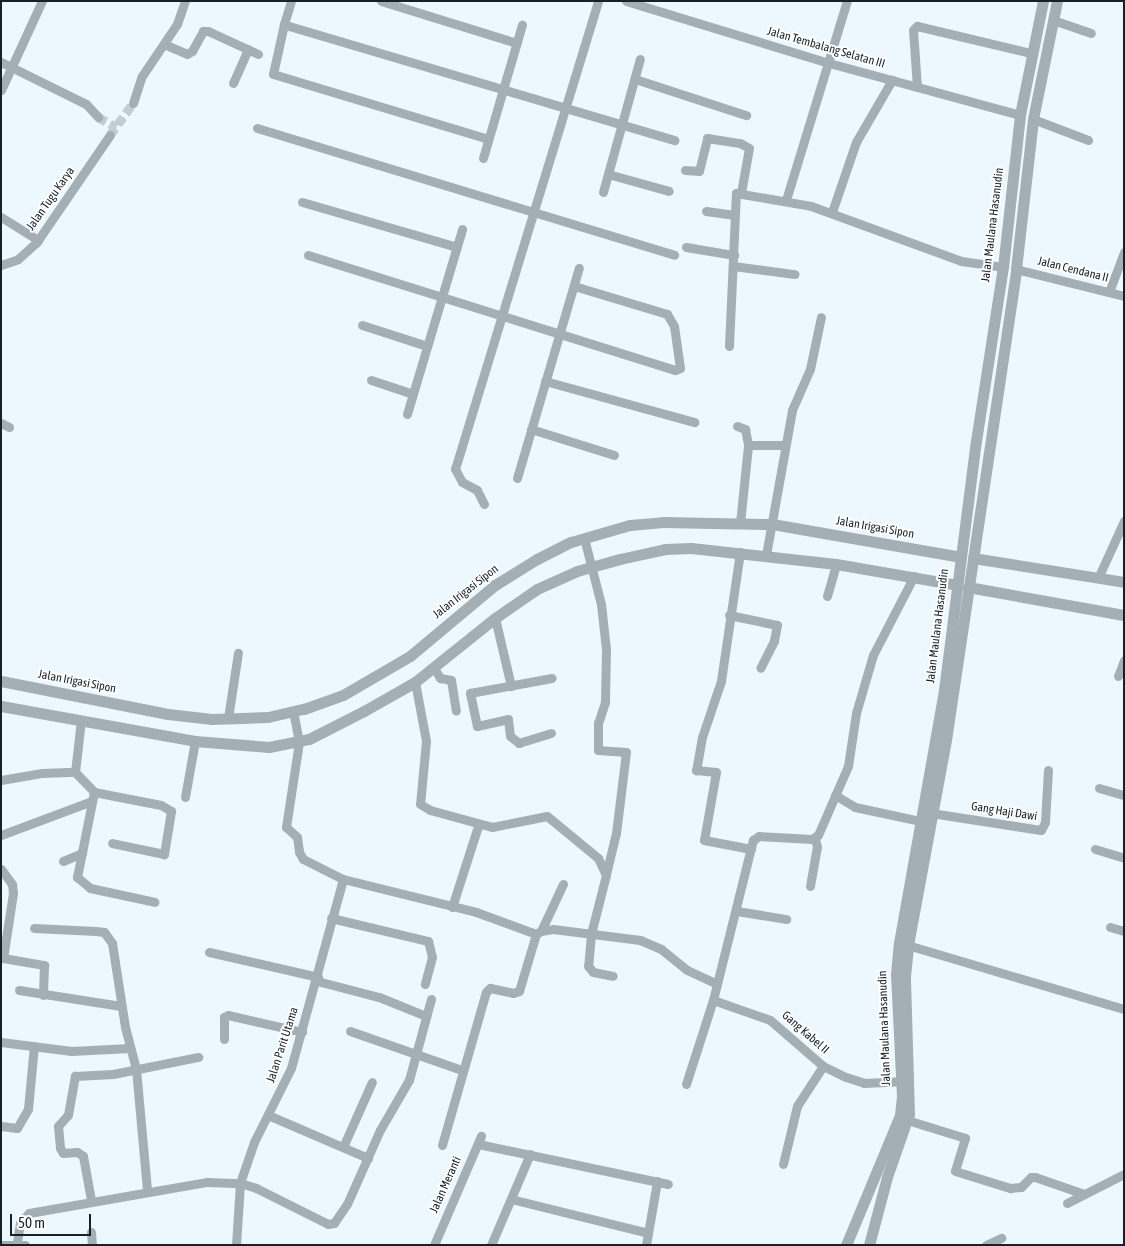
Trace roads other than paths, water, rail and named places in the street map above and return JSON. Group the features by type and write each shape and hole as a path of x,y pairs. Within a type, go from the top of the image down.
{"street":[{"path":"1,90 14,68 42,1"},
{"path":"133,103 142,76 164,44 185,1"},
{"path":"291,1 273,74 488,139"},
{"path":"381,1 517,43"},
{"path":"484,504 477,490 462,482 455,469 598,1"},
{"name":"Jalan Tembalang Selatan III","path":"626,1 829,63 1020,114"},
{"path":"786,200 847,1"},
{"name":"Jalan Maulana Hasanudin","path":"869,1245 887,1177 908,1120 901,1082 896,1020 907,945 931,813 961,583 981,407 1020,114 1030,53 1042,1"},
{"name":"Jalan Maulana Hasanudin","path":"963,559 995,409 1016,269 1033,119 1057,1"},
{"path":"1053,20 1091,34"},
{"path":"284,24 503,91 674,140"},
{"path":"483,158 522,25"},
{"path":"917,87 913,30 917,26 1030,53"},
{"path":"164,44 187,54 192,51 203,31 208,31 258,54"},
{"path":"233,83 248,49"},
{"path":"603,192 640,59"},
{"path":"1,62 86,104 98,117"},
{"path":"635,79 746,115"},
{"path":"832,212 856,142 892,80"},
{"path":"1020,114 1088,140"},
{"path":"257,128 674,255"},
{"name":"Jalan Tugu Karya","path":"1,265 18,259 38,240 110,136"},
{"path":"685,170 699,171 707,138 740,143 749,148 741,193"},
{"path":"608,174 669,191"},
{"path":"730,346 736,193 786,200 832,212 961,261 1016,269"},
{"path":"302,202 457,247"},
{"path":"706,211 735,215"},
{"path":"1,217 38,240"},
{"path":"407,414 462,229"},
{"path":"686,247 734,255"},
{"path":"1109,292 1124,252"},
{"path":"308,256 560,332 675,370 682,364 674,326 667,314 574,286"},
{"path":"733,266 794,274"},
{"path":"517,478 579,268"},
{"name":"Jalan Cendana II","path":"1016,269 1124,296"},
{"path":"767,554 794,400 810,369 821,317"},
{"path":"362,325 427,346"},
{"path":"370,380 413,394"},
{"path":"546,382 694,422"},
{"path":"981,407 995,409"},
{"path":"737,426 745,429 748,445 740,523"},
{"path":"531,430 614,455"},
{"path":"748,445 786,445"},
{"path":"1098,578 1124,521"},
{"name":"Jalan Irigasi Sipon","path":"1,680 168,714 228,718 294,714 343,695 410,656 495,585 536,559 630,525 662,522 740,523 771,526 926,551 963,559 1124,582"},
{"path":"584,541 602,614 608,675 605,702 597,732 598,750 626,752 616,833 592,934 589,970 613,976"},
{"path":"1,706 195,741 269,747 300,740 415,682 495,618 536,589 590,565 665,549 767,554 961,583 1124,614"},
{"path":"740,552 729,615 721,681 709,725 702,736 696,770 716,772 704,840 751,849"},
{"path":"827,596 836,564"},
{"path":"810,886 816,847 815,839 848,766 856,713 874,655 919,577"},
{"name":"Jalan Maulana Hasanudin","path":"907,945 916,820 944,690 961,583"},
{"path":"729,615 777,625 774,640 760,668"},
{"path":"495,618 511,686"},
{"path":"228,718 238,654"},
{"path":"1118,676 1124,660"},
{"path":"434,668 440,678 451,680 456,711"},
{"path":"551,734 519,742 510,736 508,719 477,726 470,693 552,678"},
{"path":"415,682 426,741 420,804 430,810 478,826 503,827 539,815 547,816 598,858 606,874"},
{"path":"294,714 300,740 286,827 297,837 299,852 303,859 343,879 476,912 539,933 553,929 650,943 687,970 717,984"},
{"path":"81,720 75,772 93,797 77,877 81,883 90,888 155,902"},
{"path":"185,797 195,741"},
{"name":"Gang Haji Dawi","path":"931,813 1041,830 1045,822 1048,770"},
{"path":"1,780 42,773 75,772"},
{"path":"1099,788 1124,795"},
{"path":"834,795 855,807 889,816 916,820"},
{"path":"1,835 93,797 166,806 171,811 164,854 112,843"},
{"path":"452,907 478,826"},
{"path":"686,1084 713,1000 754,838 759,836 815,839"},
{"path":"1095,849 1124,858"},
{"path":"63,861 82,854"},
{"path":"1,869 12,884 3,960 44,965 43,995"},
{"name":"Jalan Parit Utama","path":"236,1245 240,1183 254,1142 282,1091 302,1032 318,979 331,918 343,879"},
{"path":"442,1145 462,1070 487,989 513,993 519,991 539,933 563,884"},
{"path":"737,911 786,919"},
{"path":"331,918 428,942 432,957 425,984"},
{"path":"1110,926 1124,931"},
{"path":"34,928 86,929 104,932 110,937 121,1006 136,1069 147,1190"},
{"path":"907,945 927,949 1124,1009"},
{"path":"209,952 318,979 426,1016"},
{"path":"18,990 121,1006"},
{"path":"1,1244 21,1244 20,1223 29,1213 147,1190 207,1182 240,1183 331,1224 347,1204 394,1103 405,1088 431,999"},
{"name":"Gang Kabel II","path":"713,1000 770,1020 823,1066 856,1081 872,1083 901,1082"},
{"path":"224,1039 224,1017 228,1015 302,1032"},
{"path":"350,1031 462,1070"},
{"path":"1,1042 95,1051 130,1048"},
{"path":"1,1126 17,1128 28,1109 34,1046"},
{"path":"90,1200 82,1154 63,1153 60,1148 58,1126 68,1115 73,1078 78,1074 136,1069 198,1057"},
{"path":"784,1164 797,1106 823,1066"},
{"path":"343,1147 372,1082"},
{"name":"Jalan Maulana Hasanudin","path":"846,1245 898,1120 901,1082"},
{"path":"268,1116 368,1158"},
{"path":"908,1120 965,1138 955,1171 1010,1188 1022,1187 1031,1177 1035,1177 1084,1194"},
{"name":"Jalan Meranti","path":"434,1245 480,1140 530,1154"},
{"path":"491,1245 530,1154 668,1184"},
{"path":"1067,1203 1124,1174"},
{"path":"646,1245 657,1181"},
{"path":"511,1199 648,1233"},
{"path":"91,1232 92,1245"},
{"path":"986,1245 1001,1238"}],"tunnel":[{"path":"110,135 133,103"},
{"path":"98,117 116,127"}]}
